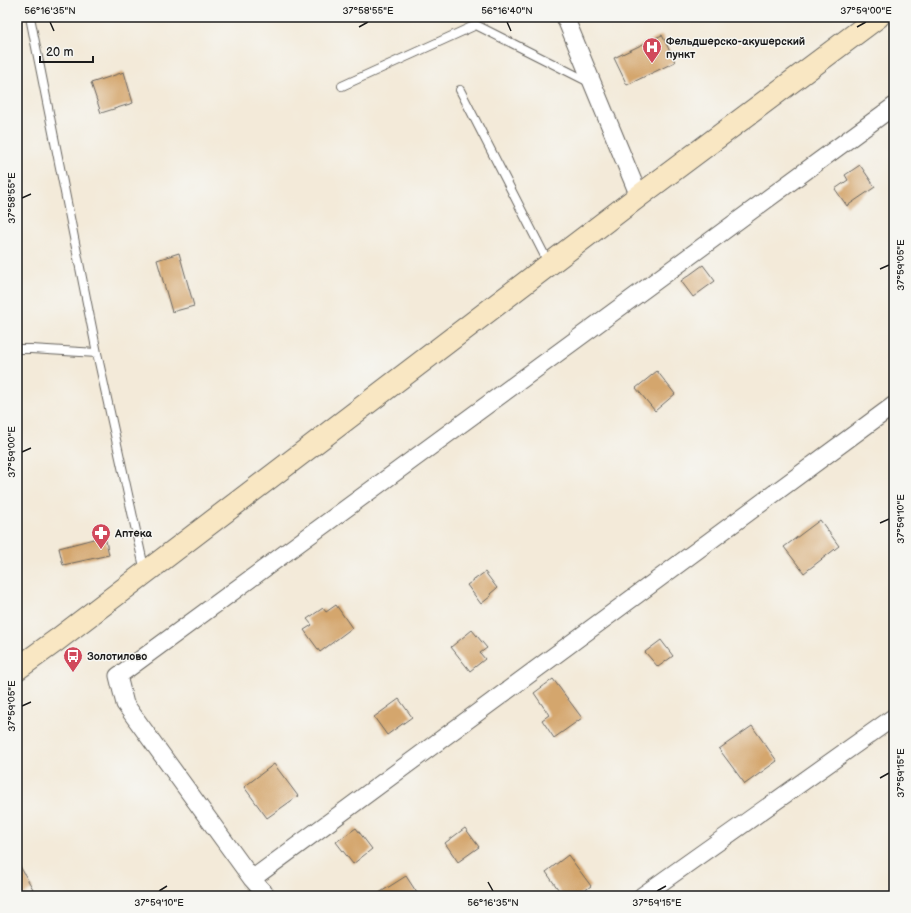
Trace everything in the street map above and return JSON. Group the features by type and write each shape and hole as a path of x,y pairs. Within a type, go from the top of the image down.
{"main road":[{"path":"17,669 639,196 878,17"}],"street":[{"path":"565,17 639,196"},
{"path":"267,896 252,879 125,704 118,676 894,106"},
{"path":"252,879 894,405"},
{"path":"642,896 894,717"}],"lane":[{"path":"30,17 97,353 145,573"},
{"path":"342,86 476,25 593,84"},
{"path":"460,90 549,265"},
{"path":"17,349 97,353"}],"building":[{"path":"662,35 675,62 627,85 614,58"},
{"path":"124,72 133,103 101,113 91,83"},
{"path":"860,165 875,187 847,206 835,189 848,180 845,175"},
{"path":"179,253 194,306 172,312 157,260"},
{"path":"703,265 715,281 693,297 681,281"},
{"path":"657,371 675,394 655,411 636,388"},
{"path":"820,520 839,546 804,573 784,547"},
{"path":"105,536 109,555 63,565 59,548"},
{"path":"485,572 497,588 490,594 491,596 481,604 467,585"},
{"path":"336,605 352,628 320,652 304,630 312,625 307,619 323,608 326,612"},
{"path":"472,630 487,648 480,653 485,659 470,671 451,647"},
{"path":"661,640 673,656 658,667 645,652"},
{"path":"553,679 582,718 554,738 542,720 549,715 534,693"},
{"path":"399,699 412,717 387,735 374,717"},
{"path":"752,726 777,761 745,784 719,749"},
{"path":"274,764 298,796 267,818 244,787"},
{"path":"356,828 372,849 353,864 336,842"},
{"path":"465,828 479,847 458,862 445,843"},
{"path":"568,855 591,886 577,896 563,896 546,872"},
{"path":"17,861 33,889 21,896 17,896"},
{"path":"406,876 419,896 376,895"}],"place":[{"name":"Фельдшерско-акушерский пункт","path":"652,64"},
{"name":"Аптека","path":"101,550"},
{"name":"Золотилово","path":"73,673"}]}
